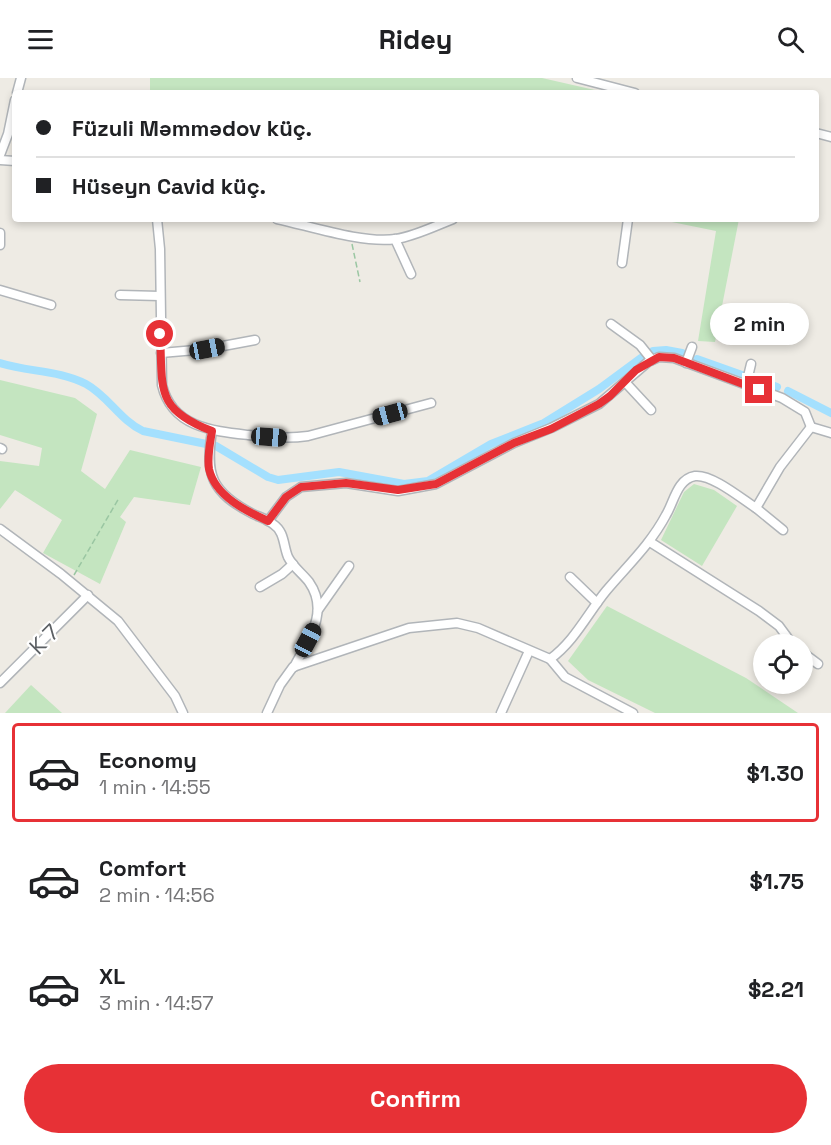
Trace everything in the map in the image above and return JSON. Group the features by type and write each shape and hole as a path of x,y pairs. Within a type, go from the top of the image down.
{"street":[{"path":"577,78 623,90"},
{"path":"0,158 12,115"},
{"path":"157,222 160,249 162,385 168,404 174,411 194,424 212,431 279,438 299,437 431,403"},
{"path":"291,222 350,235 395,239 444,222"},
{"path":"622,263 628,222"},
{"path":"0,233 0,245"},
{"path":"395,239 411,274"},
{"path":"0,290 51,305"},
{"path":"120,295 160,296"},
{"path":"611,324 640,345 652,360"},
{"path":"161,352 207,349 255,340"},
{"path":"686,363 692,346"},
{"path":"268,521 286,497 301,487 346,483 398,490 436,484 507,446 551,429 599,404 636,370 652,360 667,356 796,405 805,412 811,427"},
{"path":"746,385 751,364"},
{"path":"625,382 651,410"},
{"path":"811,427 831,433"},
{"path":"756,508 789,453 811,427"},
{"path":"212,431 209,468 220,489 238,505 268,521 282,534 288,557 314,590 318,610 315,627 294,667 280,685 267,713"},
{"path":"550,659 563,647 597,603 650,542 687,479 702,476 715,482 756,508 783,530"},
{"path":"0,530 70,581 118,621 175,696 183,713"},
{"path":"650,542 759,610 779,626 785,634"},
{"path":"260,587 282,574 293,564"},
{"path":"318,610 349,566"},
{"path":"570,577 597,603"},
{"name":"K 7","path":"0,683 88,595"},
{"path":"294,667 409,628 457,623 478,628 550,659 565,677 633,713"},
{"path":"501,713 529,651"},
{"path":"813,660 818,664"}],"path":[{"path":"350,235 360,282"},
{"path":"70,581 120,498"}],"green space":[{"path":"150,78 542,78 595,90 150,90"},
{"path":"672,222 738,222 715,342 698,341 716,231"},
{"path":"0,380 75,398 97,414 81,471 105,489 130,450 201,467 190,505 134,497 120,517 126,522 100,584 43,553 62,520 15,490 0,509 0,461 39,466 42,448 0,435"},
{"path":"694,484 714,490 737,506 702,566 661,540 684,492"},
{"path":"607,606 746,678 753,683 753,694 770,694 798,713 655,713 588,680 568,661"},
{"path":"31,685 62,713 5,713"}],"waterway":[{"path":"653,351 666,350 682,353"},
{"path":"0,363 76,379 94,389 127,421 143,431 216,446 268,477 278,480 339,472 404,484 428,481 491,444 544,423 599,389 641,358"},
{"path":"697,359 742,375"},
{"path":"756,379 777,387"},
{"path":"788,391 831,413"}],"route":[{"path":"160,334 162,385 168,404 174,411 194,424 212,431 209,468 220,489 238,505 268,521 286,497 301,487 346,483 398,490 436,484 514,443 551,429 571,416 599,404 636,370 659,357 674,358 759,390"}]}
